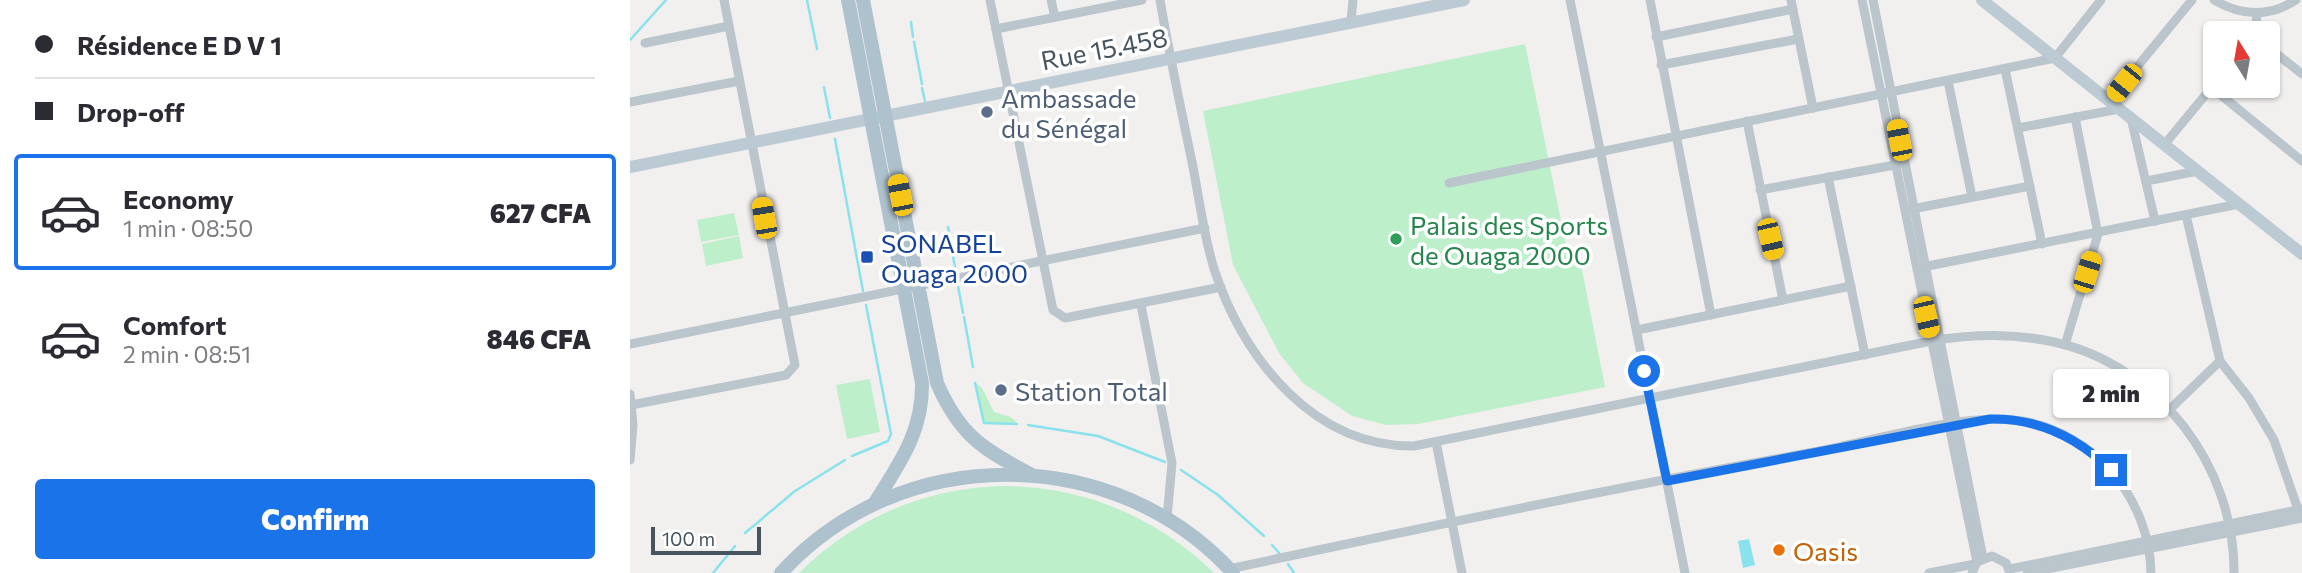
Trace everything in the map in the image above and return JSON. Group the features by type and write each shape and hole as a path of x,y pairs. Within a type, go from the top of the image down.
{"main road":[{"path":"848,0 877,116 911,287 933,370 952,413 972,440 984,450 1030,474"},
{"path":"863,0 877,116"},
{"name":"Rue 15.458","path":"630,167 1464,0"},
{"path":"1982,0 2302,254"},
{"path":"874,504 902,463 917,430 920,364 911,287"},
{"path":"782,573 818,539 874,504 917,487 950,479 996,473 1030,474 1101,488 1167,519 1200,542 1231,571"}],"street":[{"path":"631,405 792,372 795,366 724,0"},
{"path":"990,0 1043,259 1054,310 1058,316 1065,318 1141,305 1221,287"},
{"path":"1051,0 1055,17"},
{"path":"996,29 1142,0"},
{"path":"1160,0 1205,228 1221,287 1243,336 1276,380 1309,412 1345,432 1388,445 1414,446 1935,340 1990,335 2065,345 2111,364 2170,409 2212,472 2231,528 2234,573"},
{"path":"1350,21 1353,0"},
{"path":"1570,0 1685,573"},
{"path":"1650,0 1711,315"},
{"path":"1862,0 1886,94"},
{"path":"1873,0 1886,94 1977,564"},
{"path":"1449,183 2055,58 2101,0"},
{"path":"2018,128 2075,117 2114,105 2192,0"},
{"path":"2214,0 2235,11 2258,14 2283,8 2296,0"},
{"path":"1656,37 1792,5 1813,108"},
{"path":"2257,21 2258,14"},
{"path":"645,43 729,26"},
{"path":"1661,65 1798,39"},
{"path":"2280,57 2302,74"},
{"path":"2005,69 2042,244"},
{"path":"630,102 739,81"},
{"path":"1948,81 1972,197"},
{"path":"2164,145 2203,97"},
{"path":"2228,98 2302,161"},
{"path":"2065,345 2098,234 2075,117"},
{"path":"2131,118 2155,221"},
{"path":"1747,121 1783,300"},
{"path":"1760,190 1899,164"},
{"path":"2146,181 2198,171"},
{"path":"1828,177 1866,355"},
{"path":"1908,209 2029,186"},
{"path":"1919,268 2239,204"},
{"path":"1929,573 2000,558 2010,571 2301,513 2274,440 2249,398 2220,360 2186,215"},
{"path":"630,344 1205,228"},
{"path":"1637,330 1851,286"},
{"path":"1141,305 1172,463 1167,519"},
{"path":"2170,409 2220,360"},
{"path":"630,394 630,460"},
{"path":"1231,571 1453,523 1990,419 2047,427 2076,441 2094,454 2126,489 2149,544 2151,573"},
{"path":"1436,442 1462,573"},
{"path":"2027,573 2149,544"}],"green space":[{"name":"Palais des Sports de Ouaga 2000","path":"1525,44 1568,255 1579,254 1605,387 1418,424 1386,425 1352,416 1303,383 1279,353 1233,265 1203,111"},
{"path":"734,213 739,235 701,242 697,220"},
{"path":"739,236 743,258 706,266 702,244"},
{"path":"870,379 880,432 847,439 836,385"},
{"path":"976,383 982,388 994,412 1011,417 1018,424 984,423"},
{"path":"1006,486 1064,492 1119,509 1169,536 1214,573 799,573 844,536 894,509 949,492"}],"water":[{"path":"1749,539 1755,565 1743,568 1738,541"}],"waterway":[{"path":"630,40 666,0"},
{"path":"807,0 817,49"},
{"path":"911,22 913,37"},
{"path":"914,42 922,84"},
{"path":"824,87 830,118"},
{"path":"922,88 925,101"},
{"path":"835,139 863,291"},
{"path":"948,227 956,273"},
{"path":"958,286 963,313"},
{"path":"852,456 888,441 891,434 866,305"},
{"path":"964,317 973,367"},
{"path":"975,383 984,423 1017,424"},
{"path":"1028,425 1098,436 1165,462"},
{"path":"745,533 795,491 845,460"},
{"path":"1181,470 1218,495 1264,536"},
{"path":"1272,545 1280,554"},
{"path":"713,573 735,546"},
{"path":"1288,564 1294,573"}],"place":[{"name":"Ambassade du Sénégal","path":"987,112"},
{"name":"Palais des Sports de Ouaga 2000","path":"1396,239"},
{"name":"SONABEL Ouaga 2000","path":"867,257"},
{"name":"Station Total","path":"1001,390"},
{"name":"Oasis","path":"1779,550"}],"route":[{"path":"1644,371 1667,481 1739,465 1990,419 2024,422 2062,433 2094,454 2111,470"}]}
